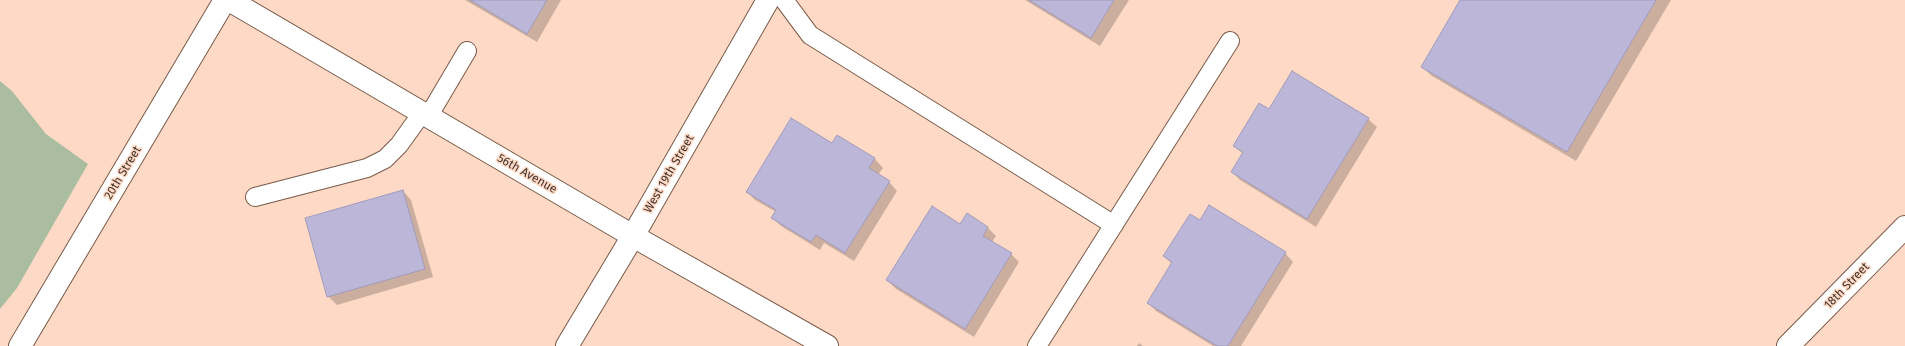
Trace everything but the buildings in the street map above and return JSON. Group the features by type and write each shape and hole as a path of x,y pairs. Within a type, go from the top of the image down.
{"street":[{"name":"20th Street","path":"20,346 225,0"},
{"name":"56th Avenue","path":"229,0 633,236 827,346"},
{"name":"West 19th Street","path":"567,346 633,236 768,0"},
{"name":"18th Street","path":"1790,345 1905,227"}],"lane":[{"path":"784,0 810,35 1114,226"},
{"path":"1037,346 1230,41"},
{"path":"255,197 367,168 385,159 425,115 467,51"}],"green space":[{"path":"0,81 12,91 46,134 88,164 17,288 0,309"}]}
